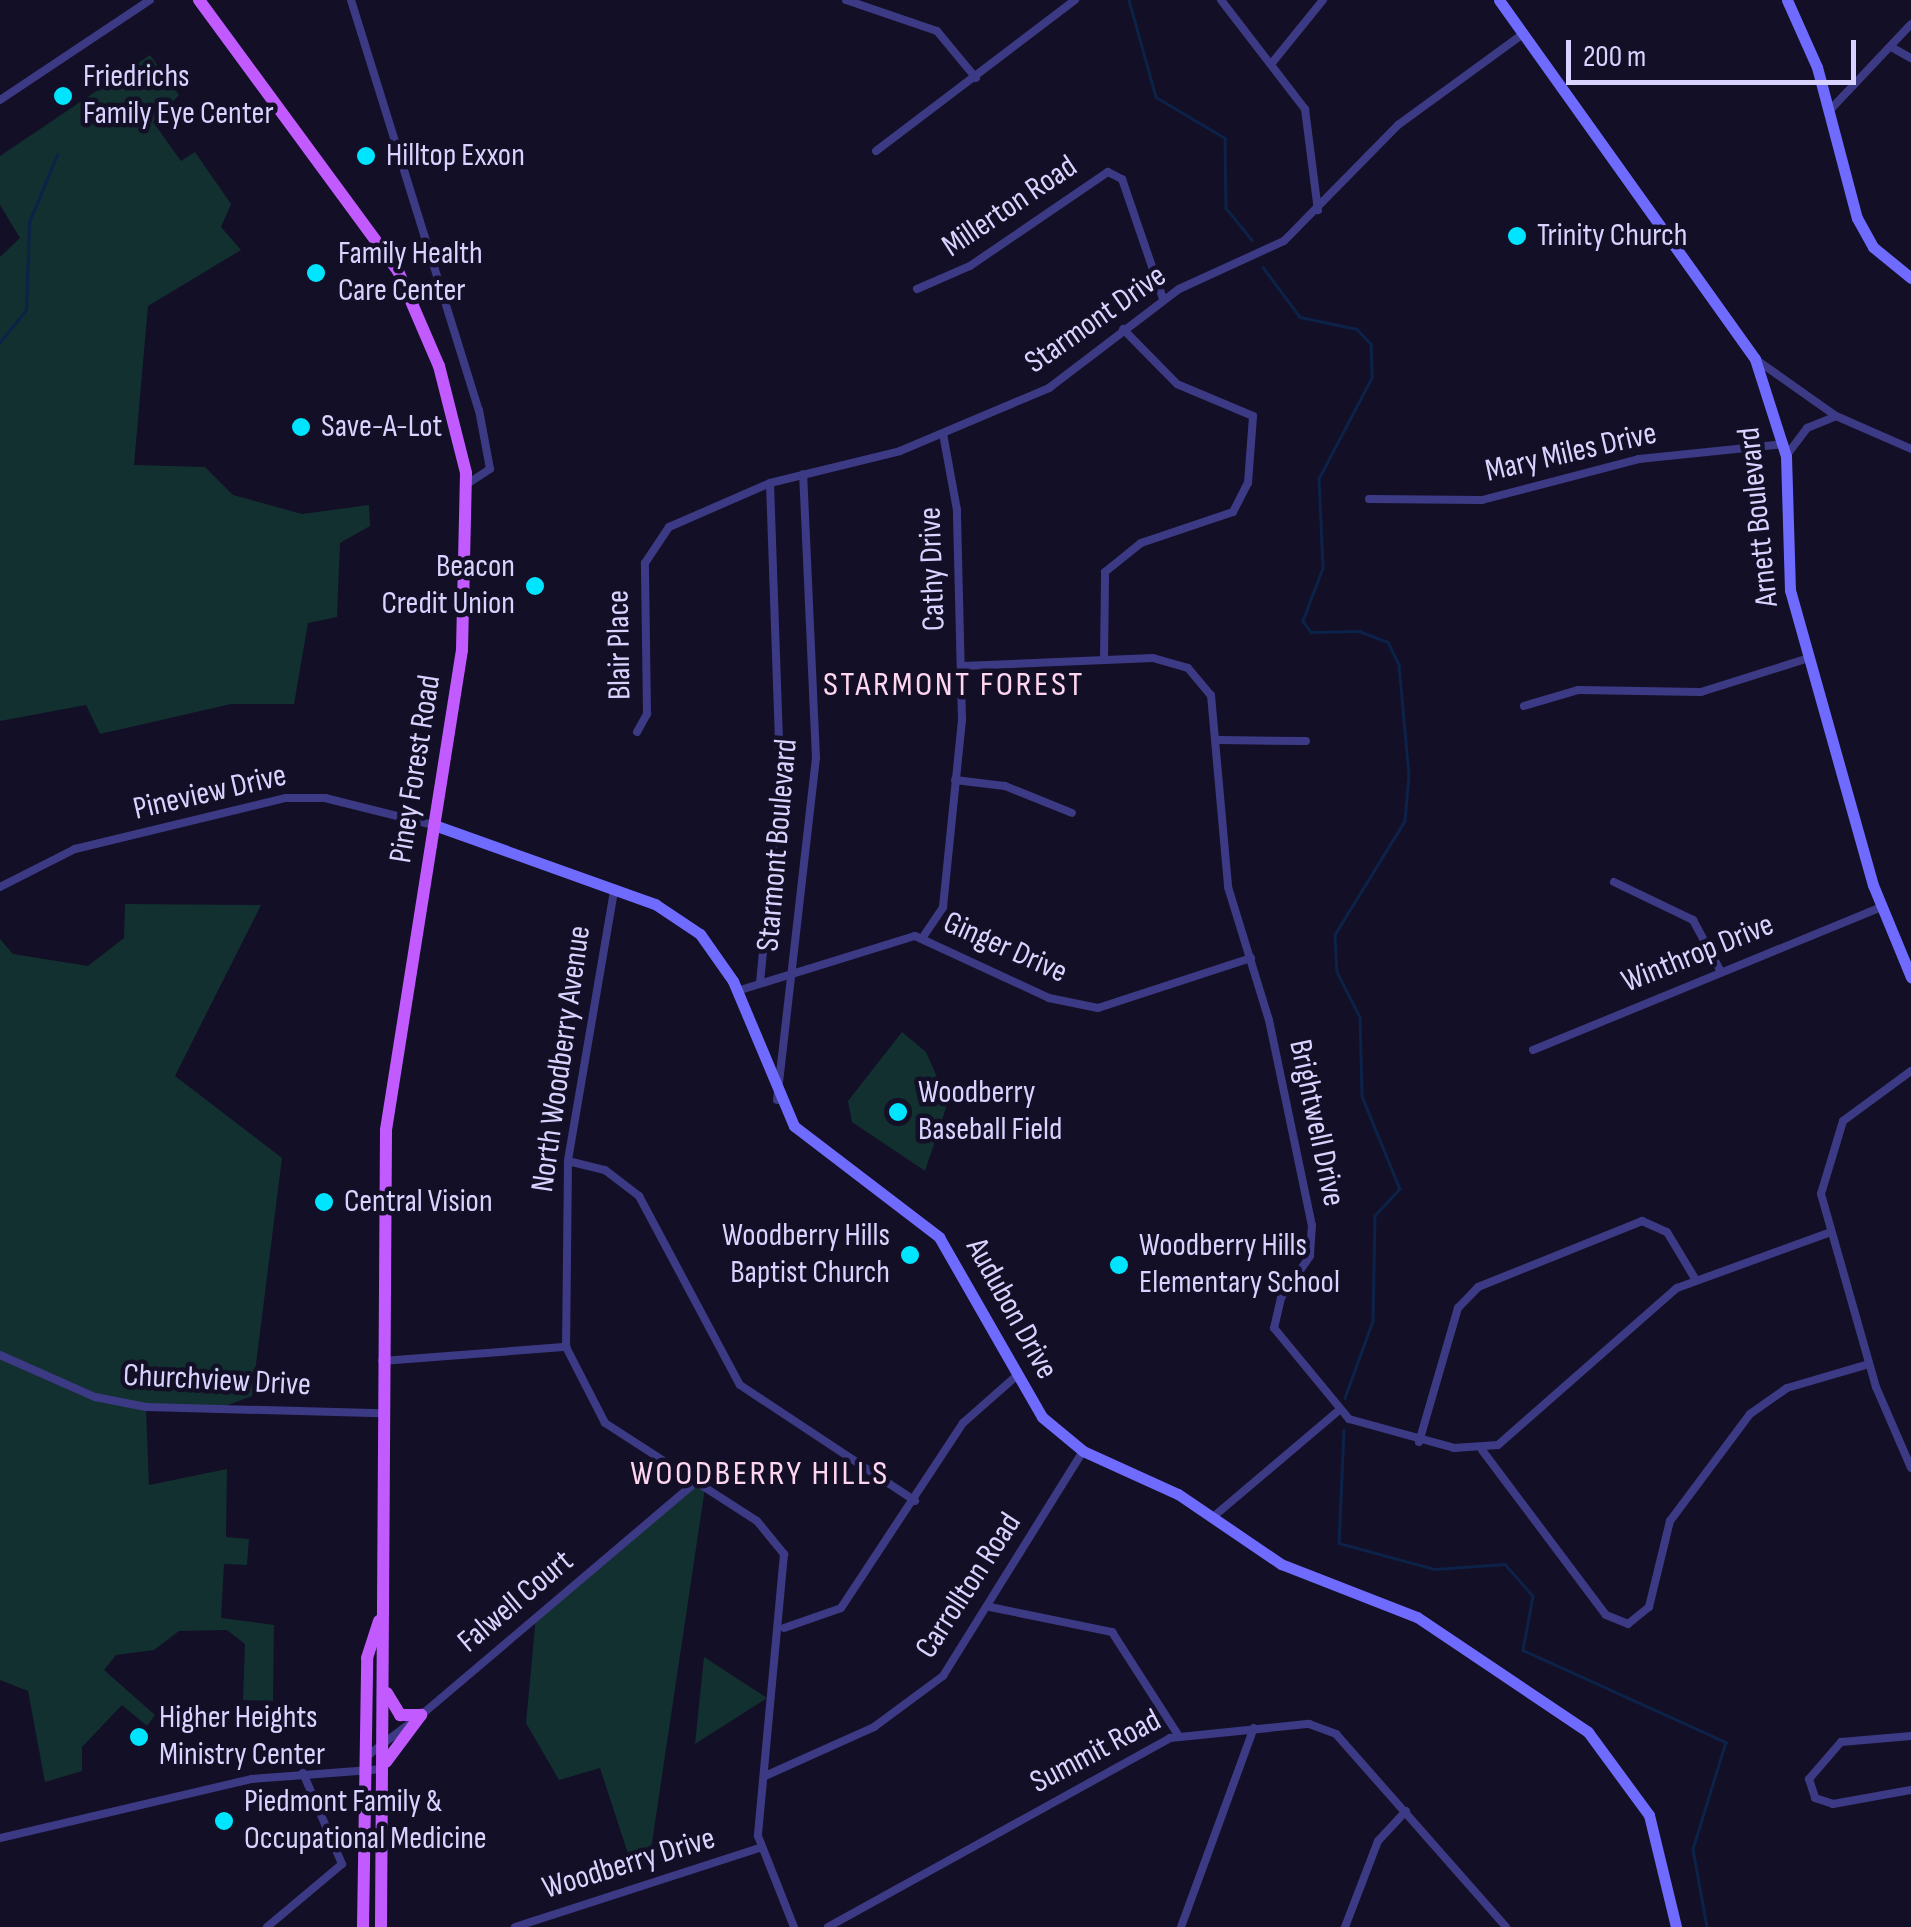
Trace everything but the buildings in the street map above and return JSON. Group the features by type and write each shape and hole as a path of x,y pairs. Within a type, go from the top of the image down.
{"main road":[{"name":"Piney Forest Road","path":"199,0 375,231 414,300 450,402 465,484 469,594 437,826 388,1115 379,1621 388,1736 381,1927"},
{"name":"Piney Forest Road","path":"364,1927 367,1658 379,1621"},
{"path":"367,1658 374,1719 388,1736"},
{"path":"385,1687 400,1716 420,1716"},
{"path":"384,1769 420,1716"},
{"path":"382,1890 393,1927"}],"street":[{"path":"0,100 150,0"},
{"path":"351,0 445,294 490,469 465,484"},
{"path":"846,0 937,31 976,78"},
{"path":"876,151 1075,0"},
{"path":"1221,0 1272,63 1311,124 1318,210"},
{"path":"1272,63 1323,0"},
{"name":"Arnett Boulevard","path":"1498,0 1755,359 1785,450 1787,567 1809,658 1881,906 1911,977"},
{"path":"1788,0 1830,110 1865,235 1911,278"},
{"path":"1830,110 1911,24"},
{"name":"Starmont Drive","path":"803,474 942,434 1048,388 1163,300 1269,250 1318,210 1398,125 1523,34"},
{"path":"1891,46 1911,58"},
{"name":"Millerton Road","path":"917,290 970,266 1108,172 1122,179 1163,300"},
{"path":"414,300 445,294"},
{"path":"1104,660 1100,590 1111,563 1141,543 1232,512 1248,483 1253,416 1177,384 1123,329"},
{"path":"1755,359 1836,416 1911,449"},
{"path":"1785,450 1807,428 1836,416"},
{"name":"Cathy Drive","path":"923,937 943,907 962,666 957,510 942,434"},
{"name":"Mary Miles Drive","path":"1369,499 1482,500 1639,459 1785,450"},
{"name":"Blair Place","path":"637,732 647,714 649,552 669,528 770,483 803,474"},
{"name":"Starmont Boulevard","path":"776,1100 816,758 803,474"},
{"name":"Starmont Boulevard","path":"760,984 780,770 770,483"},
{"name":"Brightwell Drive","path":"962,666 1153,658 1188,668 1211,695 1218,740 1228,888 1251,958 1312,1224 1310,1256 1281,1298 1274,1328 1338,1411"},
{"path":"1524,706 1578,690 1701,692 1809,658"},
{"path":"1218,740 1306,742"},
{"path":"956,780 1016,789 1072,813"},
{"name":"Pineview Drive","path":"0,887 76,849 286,798 325,798 437,826"},
{"name":"Audubon Drive","path":"437,826 614,890 685,922 738,991 776,1100 822,1155 939,1237 1014,1378 1083,1451 1213,1517 1281,1564 1417,1618 1599,1742 1649,1816 1676,1927"},
{"path":"1614,882 1693,920 1721,972"},
{"name":"North Woodberry Avenue","path":"614,890 568,1161 566,1348 606,1423 778,1544 789,1577 759,1848"},
{"name":"Winthrop Drive","path":"1533,1050 1881,906"},
{"name":"Ginger Drive","path":"738,991 923,937 1084,1007 1132,1002 1251,958"},
{"path":"1911,1071 1855,1107 1834,1135 1821,1178 1828,1234 1869,1364 1911,1468"},
{"path":"568,1161 605,1170 639,1196 714,1346 753,1398 915,1500"},
{"path":"1419,1442 1458,1308 1478,1287 1642,1221 1667,1232 1694,1277"},
{"path":"1213,1517 1338,1411 1419,1442 1482,1450 1525,1429 1694,1277 1828,1234"},
{"path":"382,1361 566,1348"},
{"name":"Churchview Drive","path":"0,1355 88,1395 146,1408 381,1413"},
{"path":"1482,1450 1606,1616 1628,1624 1649,1607 1670,1522 1750,1414 1787,1388 1869,1364"},
{"path":"784,1628 842,1608 963,1423 1014,1378"},
{"name":"Carrollton Road","path":"766,1776 909,1706 958,1658 1083,1451"},
{"name":"Falwell Court","path":"366,1763 388,1736 420,1716 695,1482"},
{"path":"990,1607 1112,1632 1178,1735"},
{"path":"1181,1927 1254,1728"},
{"name":"Summit Road","path":"828,1927 1178,1735 1254,1728 1329,1729 1506,1927"},
{"path":"1911,1736 1841,1742 1809,1779 1815,1798 1834,1804 1911,1790"},
{"path":"0,1838 303,1774 366,1763 384,1769"},
{"path":"267,1927 342,1864 303,1774"},
{"path":"1345,1927 1378,1841 1406,1811"},
{"path":"759,1848 794,1927"},
{"name":"Woodberry Drive","path":"515,1927 759,1848"}],"green space":[{"path":"150,55 179,95 153,122 181,161 195,152 231,204 221,227 241,250 148,306 134,465 205,467 233,495 302,514 369,505 370,526 340,543 337,617 308,623 294,704 231,704 100,734 86,705 0,721 0,257 20,238 0,205 0,156"},
{"path":"125,904 261,905 175,1076 282,1158 252,1396 220,1408 146,1408 149,1485 227,1469 226,1537 249,1539 247,1565 224,1564 221,1618 274,1625 273,1701 243,1700 245,1644 227,1630 179,1631 154,1650 116,1655 104,1670 155,1715 147,1726 122,1705 82,1747 82,1771 45,1782 28,1691 0,1680 0,939 13,954 88,966 124,938"},
{"name":"Woodberry Baseball Field","path":"902,1032 926,1052 948,1102 925,1171 852,1122 848,1101"},
{"path":"695,1483 705,1488 649,1863 633,1869 600,1768 559,1780 526,1723 536,1616"},
{"path":"704,1657 767,1698 695,1744"}],"waterway":[{"path":"1129,0 1156,97 1225,138 1226,208 1252,240"},
{"path":"0,342 26,310 29,222 57,155"},
{"path":"1263,267 1300,317 1357,329 1371,344 1372,378 1319,479 1323,568 1303,621 1311,632 1359,631 1388,642 1399,665 1409,775 1405,821 1335,935 1337,972 1360,1017 1362,1096 1400,1189 1375,1216 1373,1321 1345,1398"},
{"path":"1344,1430 1339,1543 1435,1569 1505,1564 1533,1596 1523,1650 1726,1742 1693,1849 1707,1927"}],"place":[{"name":"Friedrichs Family Eye Center","path":"63,96"},
{"name":"Hilltop Exxon","path":"366,156"},
{"name":"Trinity Church","path":"1517,236"},
{"name":"Family Health Care Center","path":"316,273"},
{"name":"Save-A-Lot","path":"301,427"},
{"name":"Beacon Credit Union","path":"535,586"},
{"name":"Woodberry Baseball Field","path":"898,1112"},
{"name":"Central Vision","path":"324,1202"},
{"name":"Woodberry Hills Baptist Church","path":"910,1255"},
{"name":"Woodberry Hills Elementary School","path":"1119,1265"},
{"name":"Higher Heights Ministry Center","path":"139,1737"},
{"name":"Piedmont Family & Occupational Medicine","path":"224,1821"}],"district":[{"name":"STARMONT FOREST","path":"954,685"},
{"name":"WOODBERRY HILLS","path":"760,1474"}]}
